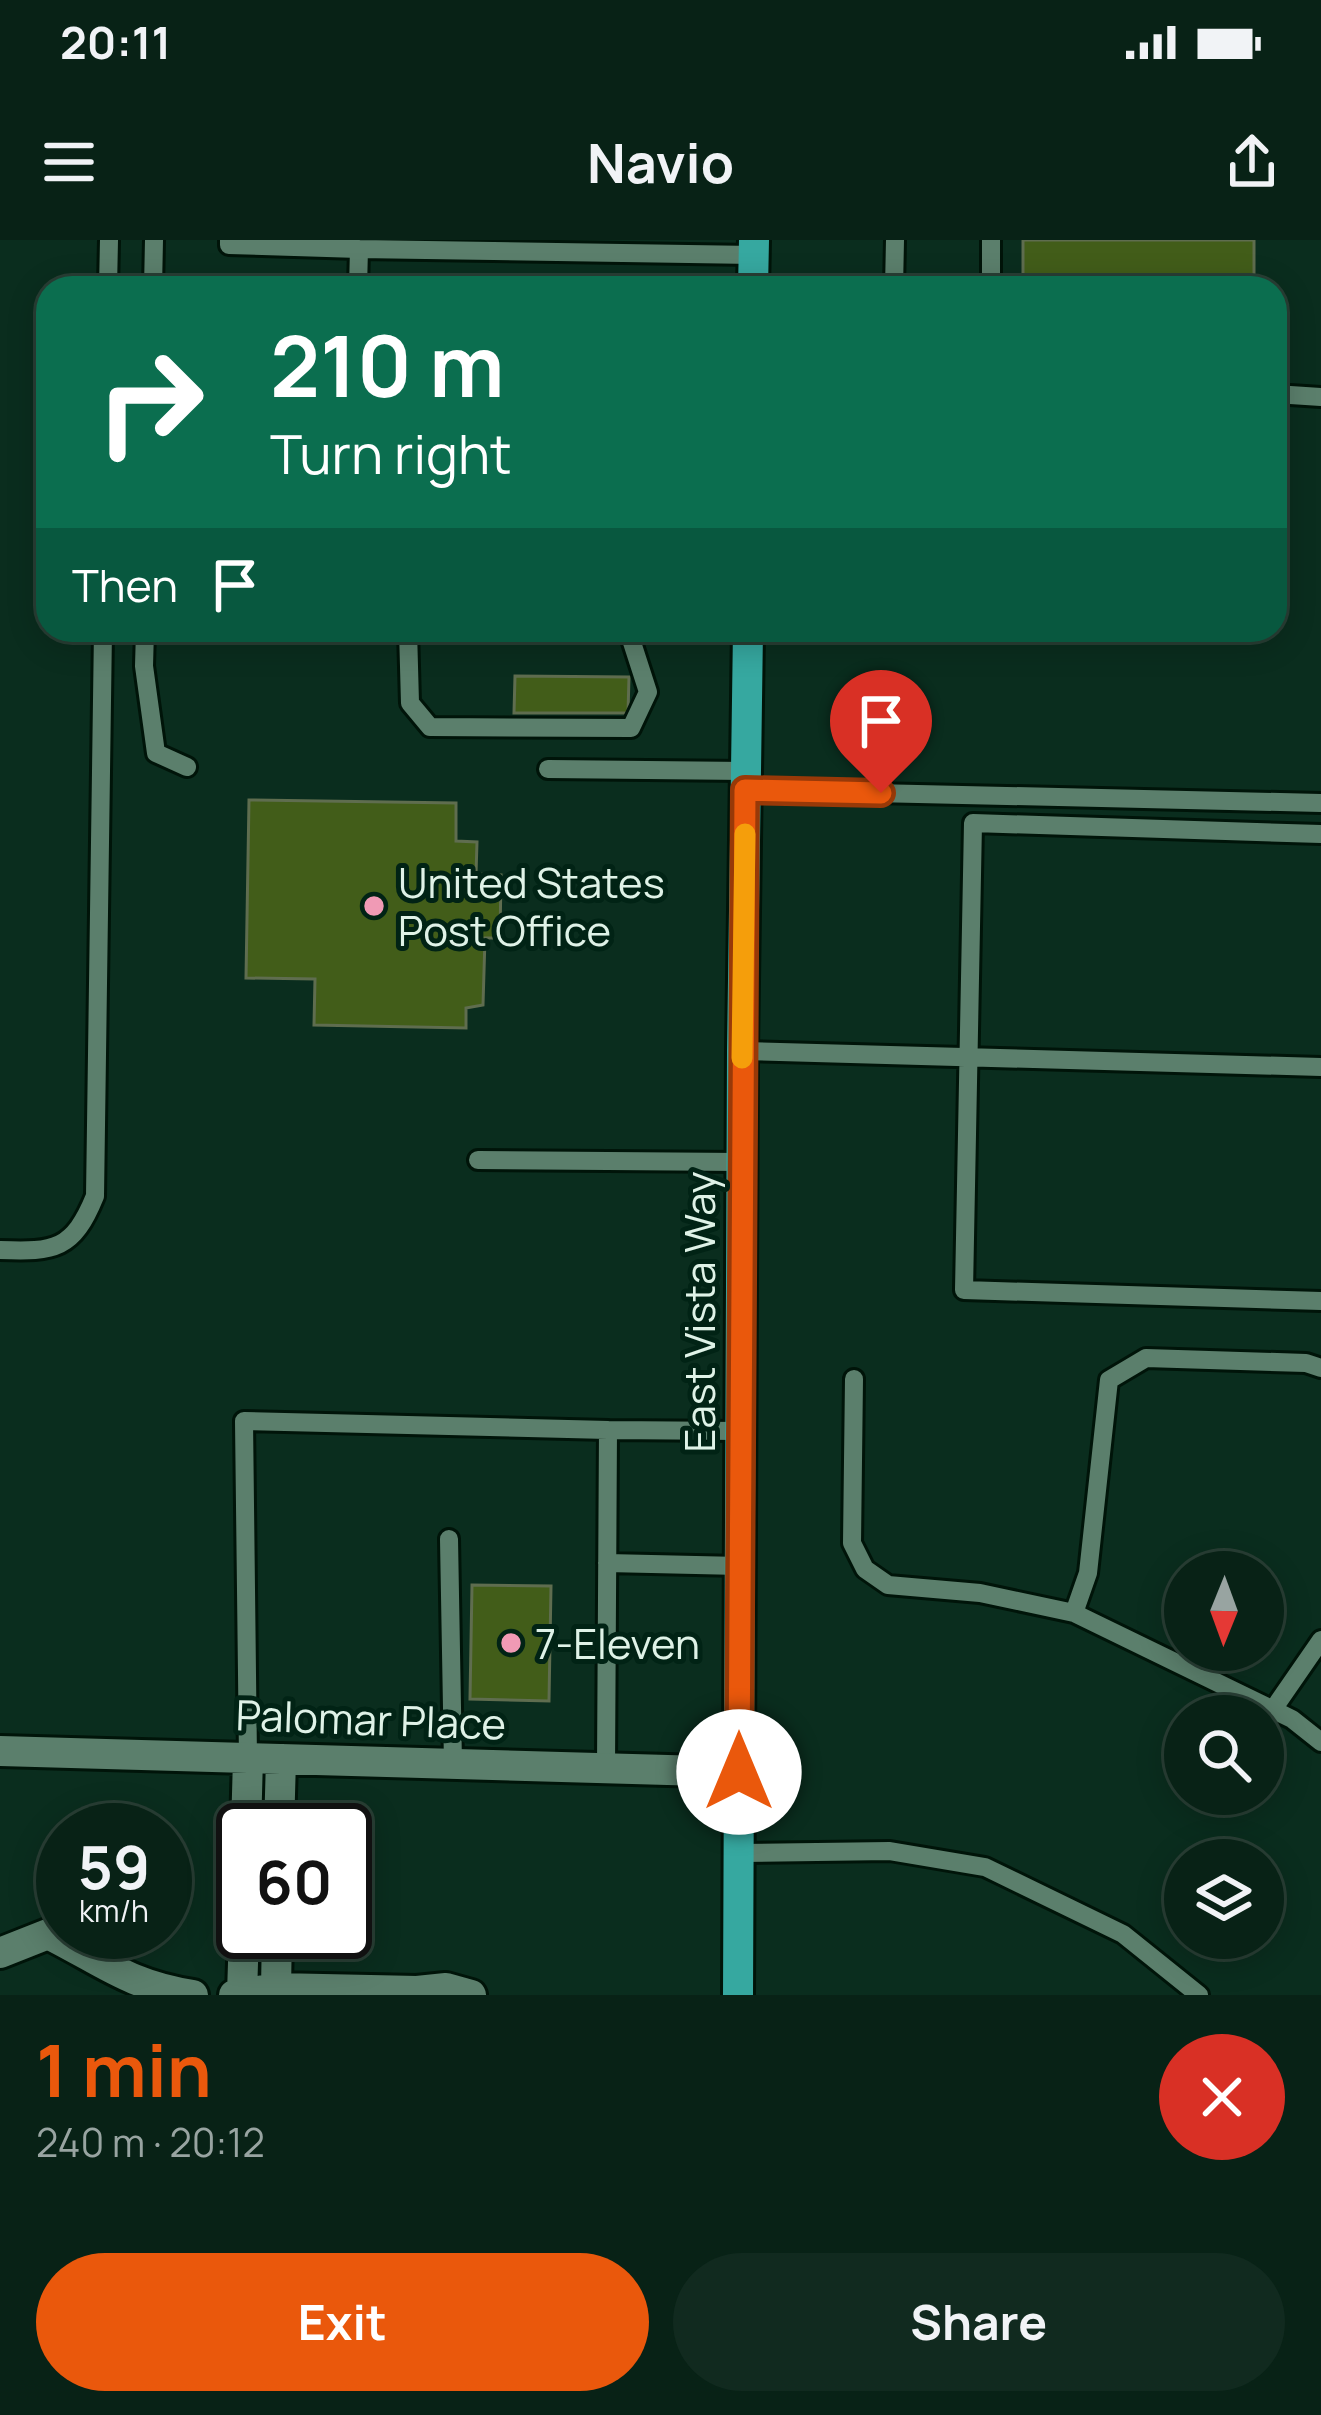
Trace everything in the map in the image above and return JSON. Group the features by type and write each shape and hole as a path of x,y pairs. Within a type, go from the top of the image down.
{"main road":[{"name":"East Vista Way","path":"738,1995 748,642"}],"street":[{"name":"Palomar Place","path":"0,1751 739,1772"},
{"path":"247,1803 248,1758"},
{"path":"280,1803 281,1759"},
{"path":"0,1953 48,1934 153,1989 193,1995"},
{"path":"241,1959 238,1995 276,1988 420,1993 446,1988 471,1995"},
{"path":"276,1988 277,1959"}],"lane":[{"path":"108,276 109,240"},
{"path":"153,276 154,240"},
{"path":"229,240 229,245 358,249 754,247"},
{"path":"894,276 895,240"},
{"path":"991,240 992,276"},
{"path":"358,249 358,276"},
{"path":"1287,395 1321,397"},
{"path":"0,1250 47,1252 81,1231 95,1196 104,642"},
{"path":"145,642 156,753 187,767"},
{"path":"408,642 410,703 430,727 631,728 648,692 632,642"},
{"path":"548,770 1321,803"},
{"path":"1321,834 973,823 964,1290 1321,1301"},
{"path":"742,1051 1321,1067"},
{"path":"478,1160 741,1162"},
{"path":"1074,1613 1088,1573 1108,1379 1146,1358 1306,1363 1321,1368"},
{"path":"854,1379 852,1543 865,1569 888,1586 980,1593 1074,1613 1240,1695"},
{"path":"248,1758 244,1421 740,1431"},
{"path":"606,1768 608,1430"},
{"path":"449,1539 453,1764"},
{"path":"607,1563 740,1567"},
{"path":"1283,1695 1321,1640"},
{"path":"1284,1716 1321,1742"},
{"path":"738,1853 890,1851 985,1867 1123,1934 1198,1995"}],"building":[{"path":"1023,240 1254,240 1254,276 1023,276"},
{"path":"515,676 629,677 628,713 514,713"},
{"name":"United States Post Office","path":"249,800 456,803 456,841 477,842 476,874 501,875 500,938 485,938 483,1005 466,1008 466,1028 314,1025 315,979 246,978"},
{"name":"7-Eleven","path":"472,1585 551,1586 549,1701 470,1699"}],"slow traffic":[{"path":"742,1058 745,834"}],"place":[{"name":"United States Post Office","path":"374,906"},
{"name":"7-Eleven","path":"511,1643"}],"route":[{"path":"739,1772 745,790 881,793"}]}
